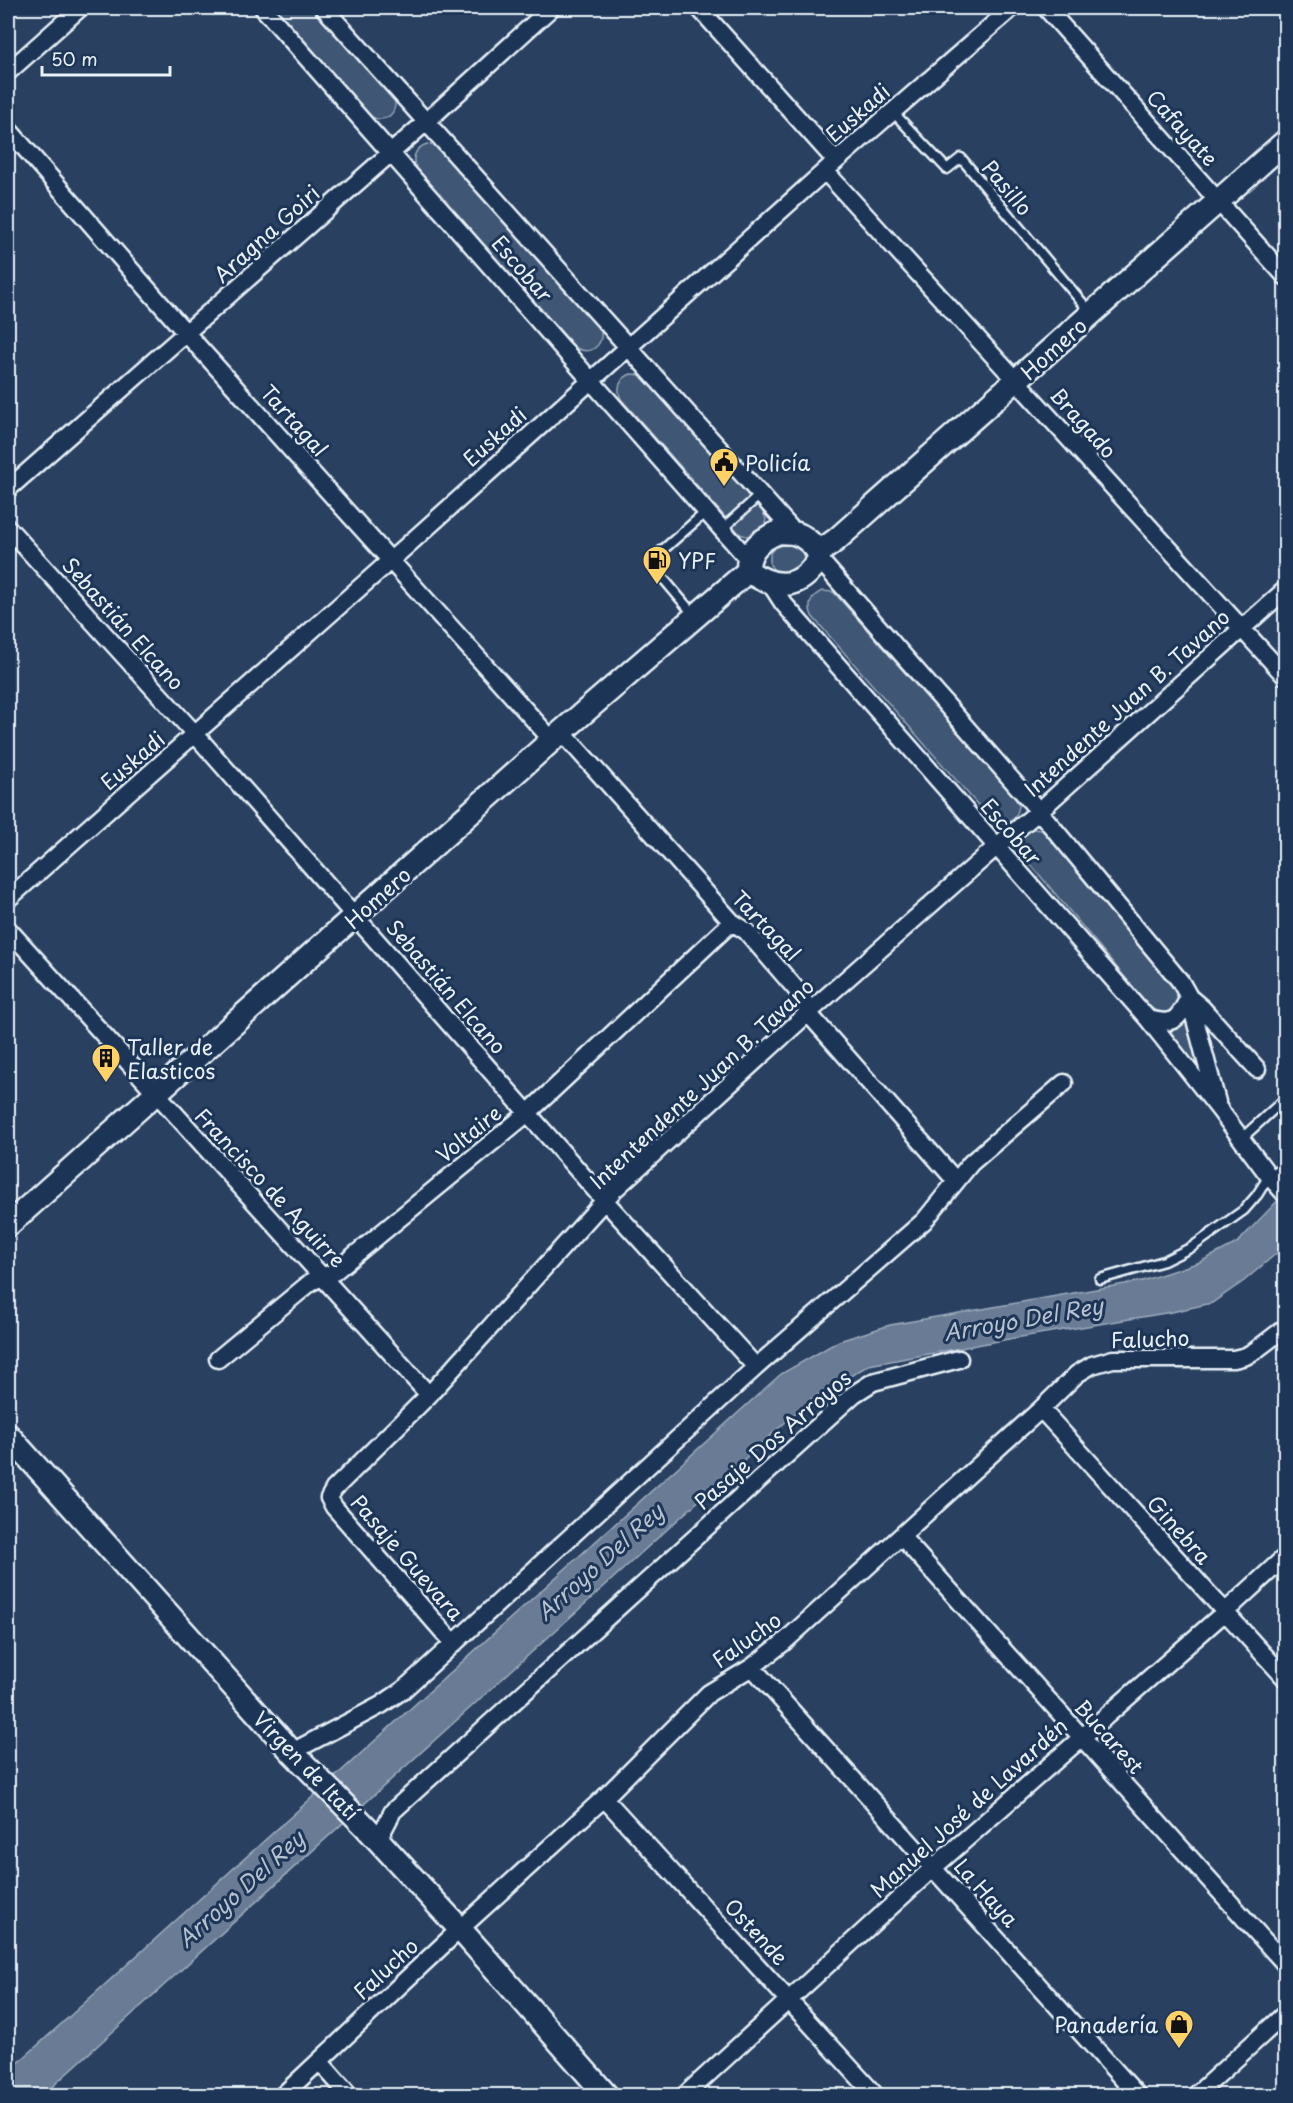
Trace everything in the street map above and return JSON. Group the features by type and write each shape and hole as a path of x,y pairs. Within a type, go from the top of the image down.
{"street":[{"path":"8,72 80,8"},
{"name":"Escobar","path":"263,8 707,511 748,565"},
{"name":"Escobar","path":"324,8 795,533"},
{"name":"Aragna Goiri","path":"8,489 426,122 550,8"},
{"name":"Bragado","path":"699,8 830,166 1017,381 1286,676"},
{"name":"Euskadi","path":"8,899 391,560 830,166 1012,8"},
{"name":"Cafayate","path":"1046,8 1286,277"},
{"name":"Tartagal","path":"8,129 186,333 391,560 732,922 746,931 802,996 808,1012 956,1181"},
{"name":"Homero","path":"819,556 1286,141"},
{"name":"Sebastián Elcano","path":"8,528 195,734 605,1201 756,1367"},
{"path":"779,532 795,533 807,539 819,556 812,570 797,582 771,583 748,565 757,544 779,532"},
{"name":"Escobar","path":"819,556 1039,811 1180,981 1189,997 1219,1109"},
{"name":"Homero","path":"8,1225 695,616 748,565"},
{"name":"Escobar","path":"771,583 783,603 1148,1019 1276,1184"},
{"name":"Intendente Juan B. Tavano","path":"996,847 1286,589"},
{"name":"Intentendente Juan B. Tavano","path":"329,1498 334,1489 429,1395 615,1189 808,1012 996,847"},
{"name":"Voltaire","path":"218,1359 311,1282 334,1272 529,1112 732,922"},
{"name":"Francisco de Aguirre","path":"8,928 155,1094 429,1395"},
{"path":"1148,1019 1163,1023 1170,1022 1182,1013 1189,997"},
{"name":"Escobar","path":"1189,997 1202,1008 1257,1069"},
{"path":"299,1760 391,1699 454,1644 756,1367 924,1221 971,1163 1065,1083"},
{"name":"Falucho","path":"282,2096 604,1798 709,1693 752,1667 783,1643 1077,1374 1092,1365 1113,1359 1234,1359 1256,1350 1286,1327"},
{"name":"Pasaje Dos Arroyos","path":"372,1833 393,1811 854,1394 873,1382 960,1359"},
{"name":"Ginebra","path":"1041,1409 1286,1679"},
{"name":"Virgen de Itatí","path":"8,1435 299,1760 372,1833 460,1929 607,2096"},
{"name":"Pasaje Guevara","path":"329,1498 334,1507 454,1644"},
{"name":"Bucarest","path":"902,1536 1286,1965"},
{"name":"Manuel José de Lavardén","path":"684,2096 934,1867 1286,1556"},
{"name":"La Haya","path":"752,1667 1138,2096"},
{"name":"Ostende","path":"604,1798 789,1998 876,2096"},
{"path":"1195,2096 1286,2013"},
{"path":"320,2061 350,2096"}],"lane":[{"name":"Pasillo","path":"892,111 947,170 961,158 1091,313"},
{"path":"722,529 761,494"},
{"path":"695,616 657,571 655,562 657,555 707,511"},
{"path":"1241,1139 1286,1098"},
{"path":"1100,1280 1164,1261 1192,1247 1244,1210 1257,1195 1276,1184 1286,1165"}],"shaded area":[{"path":"272,8 315,8 394,97 394,108 390,116 381,119 370,116"},
{"path":"427,144 437,145 600,328 601,339 596,347 587,350 576,348 416,169 415,154"},
{"path":"631,374 642,375 646,378 761,509 766,519 764,529 750,537 740,534 621,399 620,384"},
{"path":"790,541 804,552 805,563 803,568 778,575 770,565 770,553 778,543"},
{"path":"822,591 833,592 837,596 1014,796 1019,806 1013,819 1006,823 992,821 812,616 811,601"},
{"path":"1032,829 1042,830 1046,834 1174,985 1179,994 1179,1001 1174,1009 1160,1012 1149,1006 1022,854 1019,846 1020,839"},
{"path":"1187,1015 1194,1051 1207,1086 1159,1026"}],"water":[{"name":"Arroyo Del Rey","path":"1285,1193 1285,1246 1244,1281 1212,1303 869,1365 811,1399 43,2095 8,2096 8,2072 781,1374 839,1341 890,1325 1142,1281 1200,1262 1237,1243"}],"place":[{"name":"Policía","path":"724,488"},
{"name":"YPF","path":"657,586"},
{"name":"Taller de Elasticos","path":"106,1084"},
{"name":"Panadería","path":"1179,2050"}]}
